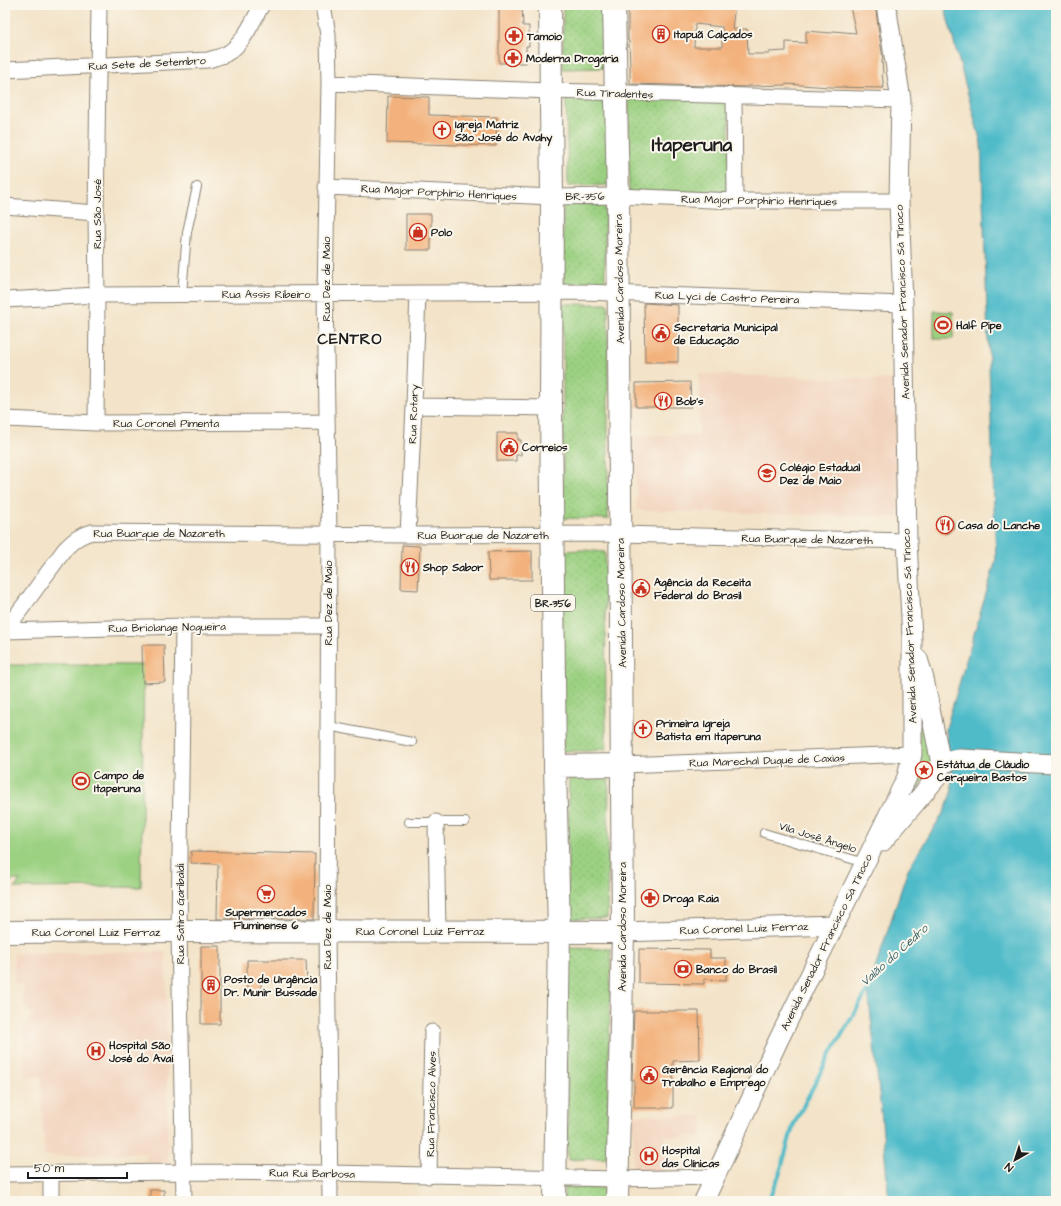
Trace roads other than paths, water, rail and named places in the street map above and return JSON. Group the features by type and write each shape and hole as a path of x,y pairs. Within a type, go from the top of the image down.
{"main road":[{"name":"BR-356","path":"550,5 552,197 551,408 555,766 559,931 555,1201"},
{"name":"Avenida Cardoso Moreira","path":"614,5 619,292 623,932 617,1201"},
{"path":"555,766 622,765"},
{"name":"Rua Coronel Luiz Ferraz","path":"5,932 623,932"}],"street":[{"name":"Rua São José","path":"96,423 98,295 96,213 99,5"},
{"name":"Rua Sete de Setembro","path":"5,70 208,60 224,55 234,49 242,41 262,5"},
{"name":"Rua Dez de Maio","path":"323,5 328,35 329,83 325,293 329,533 327,931 330,1201"},
{"name":"Avenida Senador Francisco Sá Tinoco","path":"704,1201 777,1043 907,777 912,754 912,638 907,541 903,304 899,202 901,100 886,5"},
{"name":"Rua Tiradentes","path":"329,83 615,93 901,100"},
{"path":"734,96 735,201"},
{"name":"Rua Major Porphírio Henriques","path":"326,187 552,197"},
{"name":"BR-356","path":"552,197 618,196"},
{"name":"Rua Major Porphirio Henriques","path":"618,196 735,201 899,202"},
{"path":"5,206 96,213"},
{"name":"Rua Assis Ribeiro","path":"5,300 98,295 552,292"},
{"name":"Rua Lyci de Castro Pereira","path":"552,292 619,292 903,304"},
{"name":"Rua Rotary","path":"408,535 418,293"},
{"path":"414,406 551,408"},
{"name":"Rua Coronel Pimenta","path":"5,419 96,423 327,422"},
{"name":"Rua Buarque de Nazareth","path":"5,631 65,549 74,539 92,532 329,533 408,535 620,534 907,541"},
{"name":"Rua Briolange Nogueira","path":"5,631 184,626 328,626"},
{"name":"Rua Satiro Garibaldi","path":"184,626 179,931 184,1201"},
{"path":"865,863 938,776 941,764 924,679 912,638"},
{"name":"Rua Marechal Duque de Caxias","path":"622,765 912,754"},
{"path":"941,764 960,759 1056,764"},
{"path":"436,822 438,931"},
{"name":"Rua Coronel Luiz Ferraz","path":"623,932 835,925"},
{"name":"Rua Francisco Alves","path":"429,1176 432,1032"},
{"name":"Rua Rui Barbosa","path":"5,1174 184,1172 330,1173 618,1179 715,1177"},
{"path":"51,1174 51,1201"}],"lane":[{"path":"182,294 187,232 197,188"},
{"path":"328,726 412,742"},
{"path":"409,822 465,822"},
{"name":"Vila Josê Ângelo","path":"764,833 865,863"}],"water":[{"path":"944,5 1056,5 1056,1201 889,1201 868,990 908,869 945,810 952,790 946,728 996,560 981,143"}],"waterway":[{"name":"Valão do Cedro","path":"768,1201 779,1176 793,1126 828,1058 868,990 872,987"}],"place":[{"name":"Itapuã Calçados","path":"661,34"},
{"name":"Tamoio","path":"514,36"},
{"name":"Moderna Drogaria","path":"513,58"},
{"name":"Igreja Matriz São José do Avahy","path":"442,130"},
{"name":"Polo","path":"418,232"},
{"name":"Half Pipe","path":"943,325"},
{"name":"Secretaria Municipal de Educação","path":"661,333"},
{"name":"Bob's","path":"663,401"},
{"name":"Correios","path":"509,447"},
{"name":"Colégio Estadual Dez de Maio","path":"767,473"},
{"name":"Casa do Lanche","path":"945,525"},
{"name":"Shop Sabor","path":"410,567"},
{"name":"Agência da Receita Federal do Brasil","path":"641,588"},
{"name":"Primeira Igreja Batista em Itaperuna","path":"643,729"},
{"name":"Estátua de Cláudio Cerqueira Bastos","path":"924,770"},
{"name":"Campo de Itaperuna","path":"81,781"},
{"name":"Supermercados Fluminense 6","path":"266,894"},
{"name":"Droga Raia","path":"650,898"},
{"name":"Banco do Brasil","path":"683,969"},
{"name":"Posto de Urgência Dr. Munir Bussade","path":"211,985"},
{"name":"Hospital São José do Avaí","path":"96,1051"},
{"name":"Gerência Regional do Trabalho e Emprego","path":"649,1075"},
{"name":"Hospital das Clínicas","path":"649,1156"}],"district":[{"name":"Itaperuna","path":"692,144"},
{"name":"CENTRO","path":"350,339"}]}
